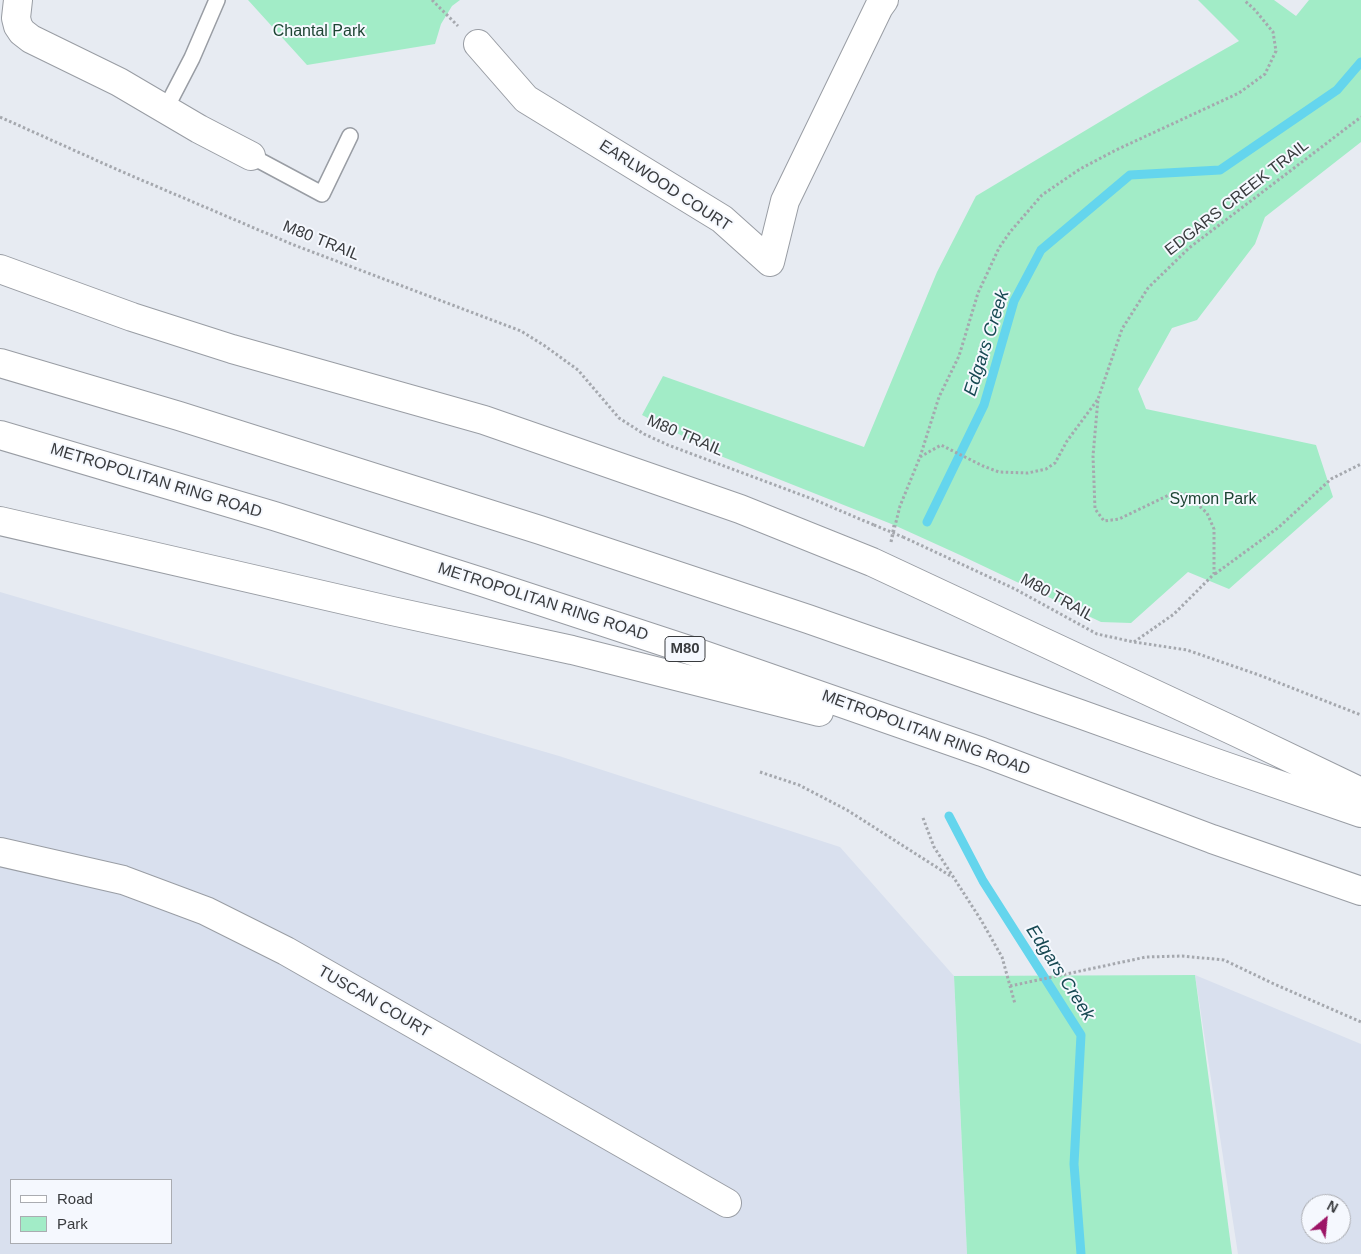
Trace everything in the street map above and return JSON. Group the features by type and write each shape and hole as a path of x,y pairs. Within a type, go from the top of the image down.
{"main road":[{"path":"18,0 16,18 18,26 31,39 119,82 251,156"},
{"name":"EARLWOOD COURT","path":"478,44 526,99 722,219 770,262 785,201 884,0"},
{"path":"0,269 232,349 484,420 740,509 872,562 1238,732 1361,792"},
{"path":"0,363 179,416 540,530 808,619 1361,813"},
{"name":"METROPOLITAN RING ROAD","path":"0,435 274,516 702,654 982,752 1212,839 1361,891"},
{"path":"0,521 392,611 572,650 982,752"},
{"name":"TUSCAN COURT","path":"0,852 123,880 206,911 286,952 727,1203"}],"lane":[{"path":"166,110 192,58 217,0"},
{"path":"251,156 322,194 350,136"}],"path":[{"path":"432,0 478,44"},
{"path":"894,526 890,545 900,506 920,457 939,398 959,356 978,294 999,248 1010,232 1042,195 1080,169 1116,150 1239,93 1265,74 1276,51 1273,32 1244,0"},
{"name":"M80 TRAIL","path":"0,117 118,170 294,244 521,331 578,370 619,418 644,434 668,445 815,500 903,537 1015,589 1097,634 1187,650 1259,674 1361,715"},
{"name":"EDGARS CREEK TRAIL","path":"1214,574 1214,529 1207,513 1186,494 1171,494 1119,519 1104,521 1095,509 1093,456 1098,399 1122,329 1148,288 1189,248 1361,117"},
{"path":"920,457 941,445 999,472 1028,473 1046,469 1055,463 1098,399"},
{"path":"1134,642 1174,614 1214,574 1279,527 1331,479 1361,464"},
{"path":"760,772 799,785 847,810 952,877"},
{"path":"922,818 934,847 981,920 1002,957 1016,1004"},
{"path":"1010,986 1146,956 1182,956 1224,960 1361,1022"}],"shaded area":[{"path":"0,592 559,756 840,847 954,976 967,1254 0,1254"},
{"path":"1195,975 1361,1044 1361,1254 1238,1254"}],"green space":[{"name":"Chantal Park","path":"248,0 460,0 452,6 441,24 435,44 307,65"},
{"name":"Symon Park","path":"1198,0 1274,0 1296,16 1309,0 1361,0 1361,142 1265,217 1255,244 1197,320 1172,328 1138,389 1146,409 1316,445 1333,497 1229,589 1188,572 1131,623 1101,622 894,525 723,457 642,415 663,376 864,447 937,272 976,196 1239,41"},
{"path":"1195,975 1232,1254 967,1254 954,976"}],"waterway":[{"name":"Edgars Creek","path":"927,522 984,405 1014,301 1041,250 1130,175 1220,170 1337,90 1361,62"},
{"name":"Edgars Creek","path":"949,816 983,881 1081,1035 1074,1164 1081,1254"}]}
